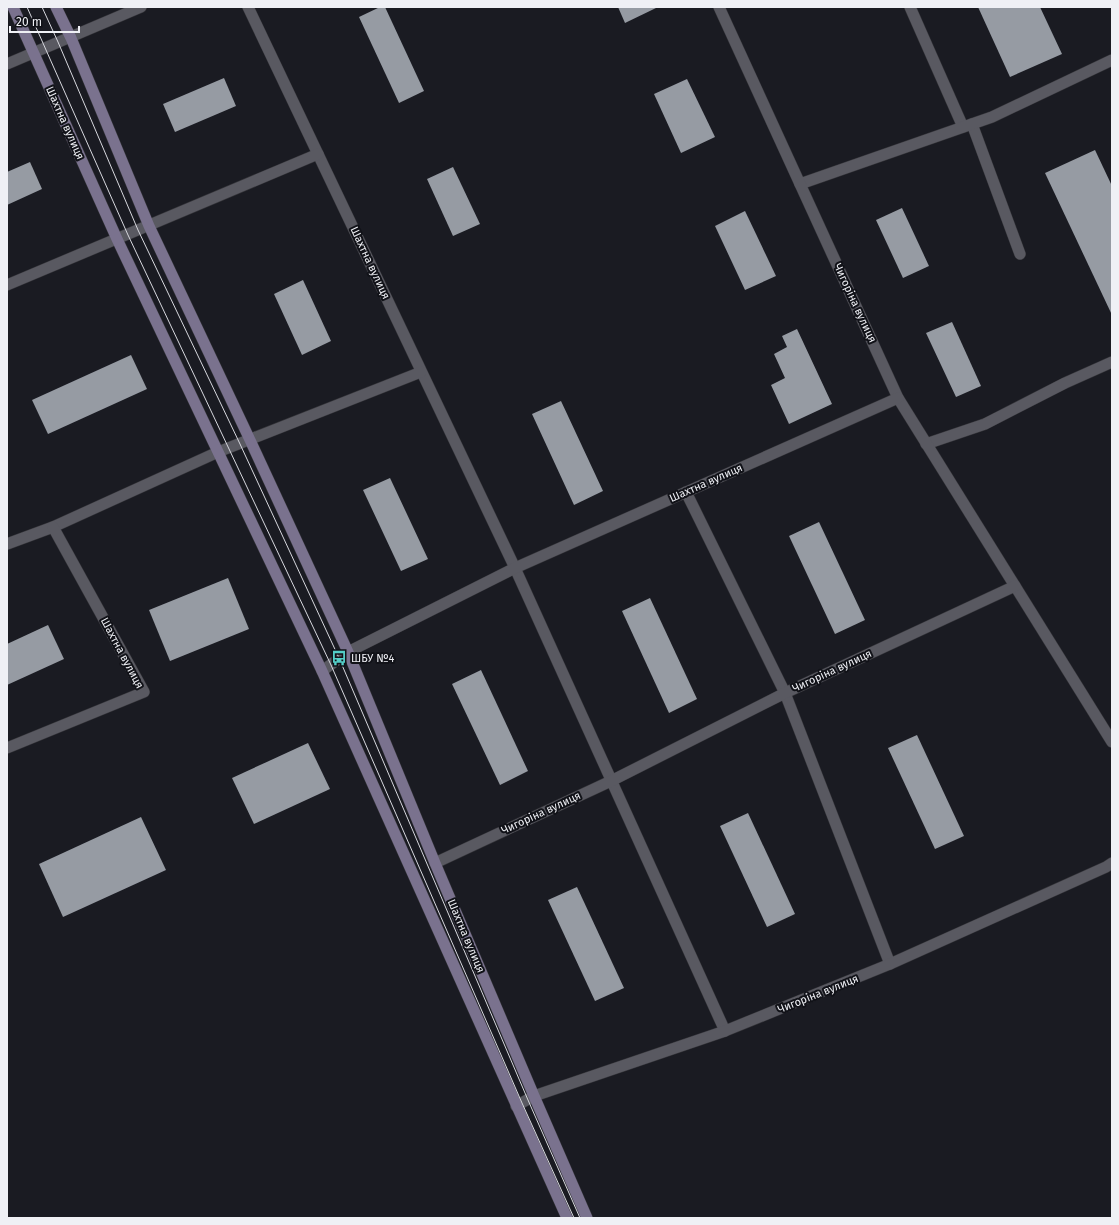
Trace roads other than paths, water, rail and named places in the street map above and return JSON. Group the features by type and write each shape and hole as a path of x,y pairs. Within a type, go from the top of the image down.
{"main road":[{"name":"Шахтна вулиця","path":"13,7 117,239 322,671 567,1218"},
{"name":"Шахтна вулиця","path":"56,7 149,226 348,652 435,863 587,1218"}],"street":[{"path":"7,64 141,7"},
{"name":"Шахтна вулиця","path":"248,7 515,568"},
{"name":"Чигоріна вулиця","path":"719,7 898,398 1112,742"},
{"path":"910,7 967,126 1020,254"},
{"path":"800,184 992,117 1112,60"},
{"path":"7,285 318,154"},
{"path":"926,444 985,424 1065,383 1112,362"},
{"path":"7,544 54,527 218,452 421,372"},
{"name":"Шахтна вулиця","path":"322,671 348,652 515,568 898,398"},
{"path":"686,492 785,693 890,964"},
{"name":"Шахтна вулиця","path":"7,748 144,692 54,527"},
{"path":"515,568 725,1031"},
{"name":"Чигоріна вулиця","path":"435,863 611,781 785,693 1015,586"},
{"name":"Чигоріна вулиця","path":"516,1106 534,1096 725,1031 890,964 1112,863"}],"tram line":[{"path":"27,7 128,235 331,665 522,1103 574,1218"},
{"path":"42,7 138,230 240,444 339,658 580,1218"}],"place":[{"name":"ШБУ №4","path":"339,658"}]}
